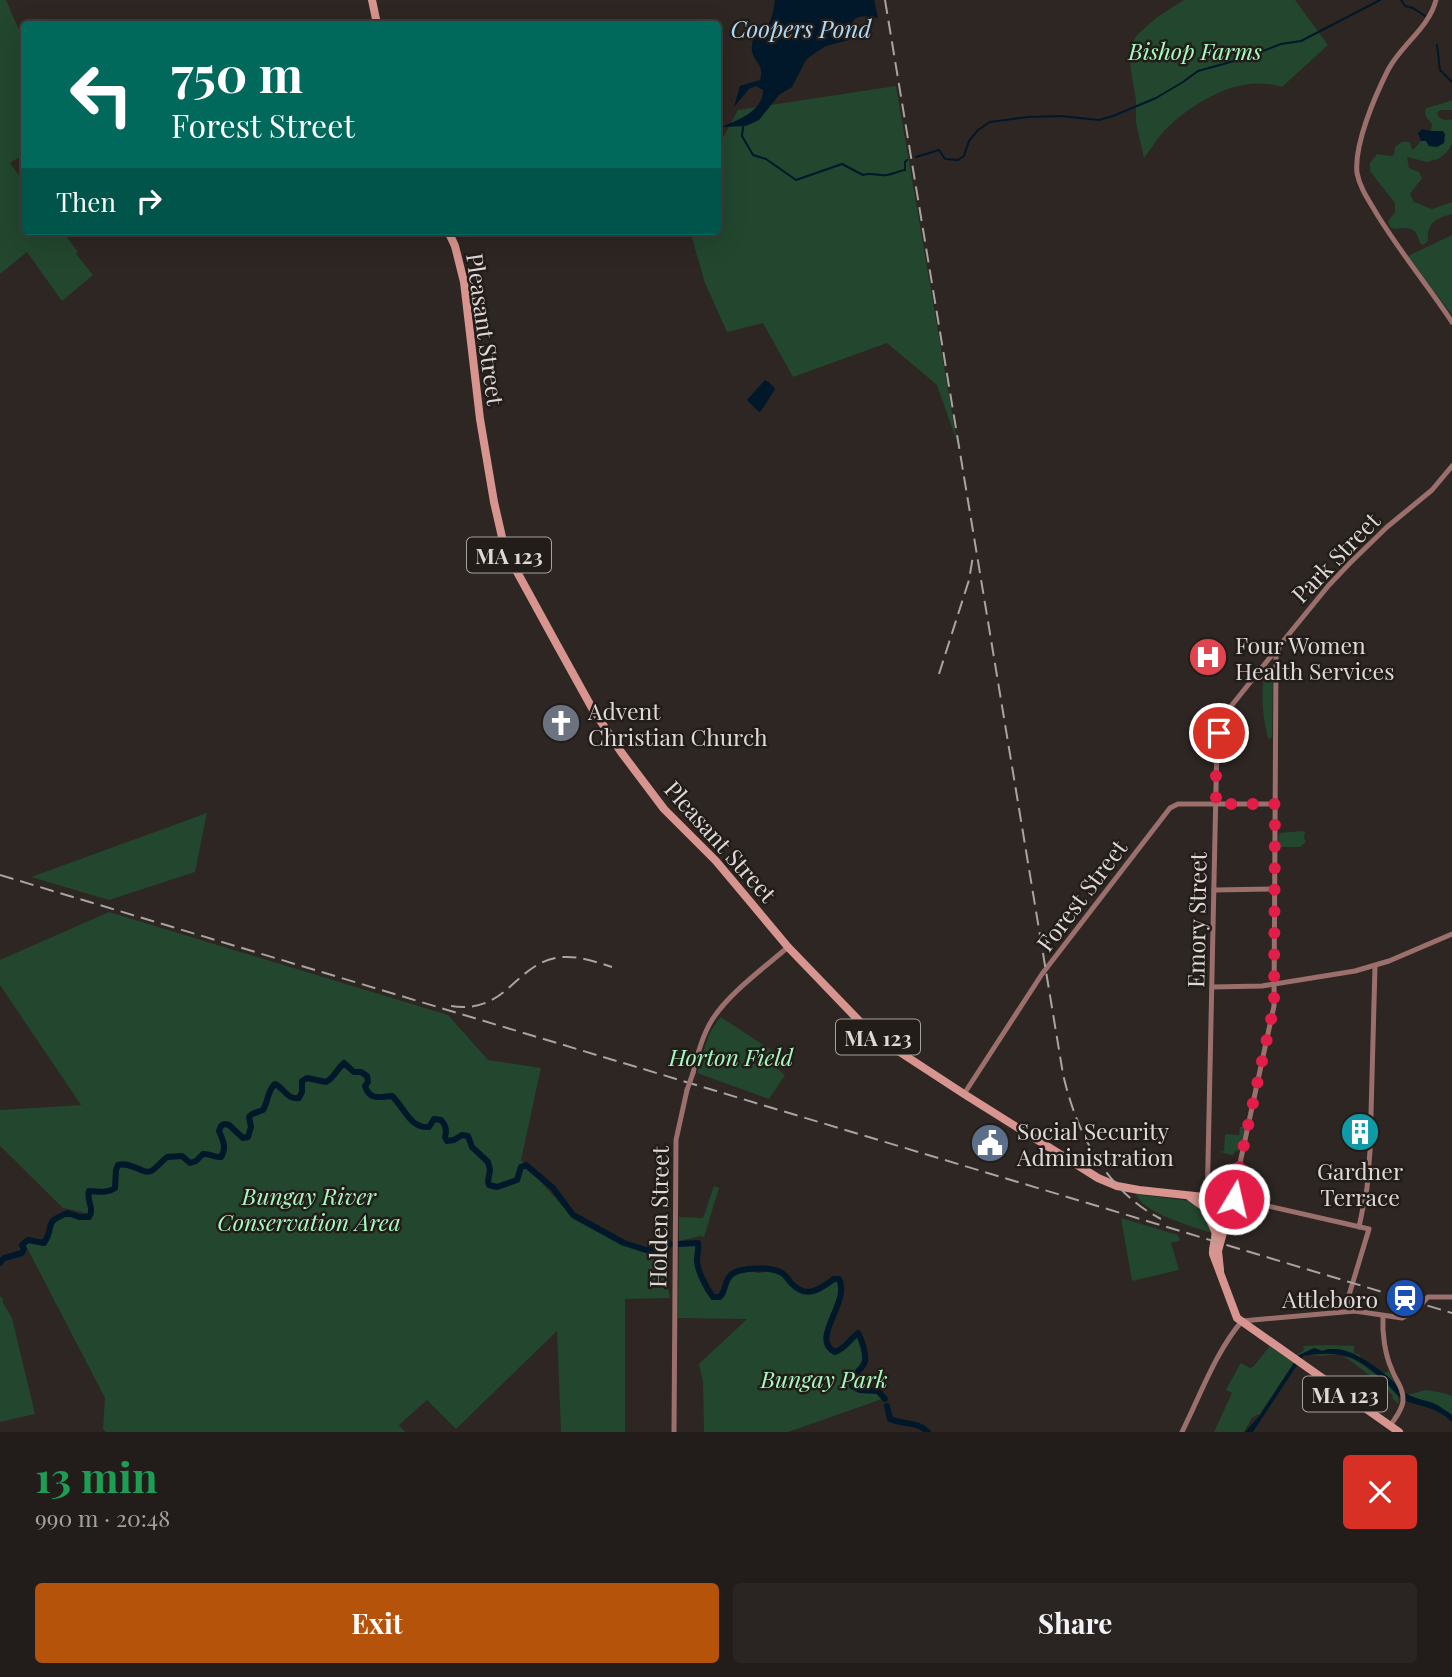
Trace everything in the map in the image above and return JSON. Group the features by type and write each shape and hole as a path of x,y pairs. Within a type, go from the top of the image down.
{"highway":[{"path":"372,0 376,21"},
{"name":"Pleasant Street","path":"450,235 464,282 478,407 502,537 516,570 592,708 664,809 716,861 788,947 867,1029 892,1047 1101,1180 1134,1189 1232,1200"},
{"path":"1187,1196 1200,1203 1210,1220 1219,1224 1226,1220"},
{"name":"Park Street","path":"1220,1270 1218,1251 1232,1200"},
{"name":"Park Street","path":"1210,1220 1216,1235 1213,1252 1236,1316 1242,1321"},
{"name":"MA 123","path":"1242,1321 1399,1432"}],"main road":[{"path":"1436,0 1429,18 1387,72 1367,118 1359,149 1357,171 1364,194 1395,243 1452,322"},
{"name":"Park Street","path":"1232,1200 1273,1008 1276,655 1280,645 1329,585 1387,527 1432,490 1452,466"},
{"name":"Emory Street","path":"1210,1220 1207,1198 1217,746 1220,727 1231,706 1280,645"},
{"path":"1265,664 1272,663 1275,666"},
{"name":"Forest Street","path":"964,1094 1042,974 1172,806 1275,804"},
{"path":"1214,890 1275,889"},
{"path":"1212,987 1253,986 1347,973 1375,966 1452,934"},
{"name":"Holden Street","path":"674,1432 676,1140 679,1120 708,1027 727,1001 788,947"},
{"path":"1359,1227 1368,1182 1370,1151 1375,966"},
{"path":"1232,1200 1369,1230 1350,1293 1350,1311"},
{"path":"1182,1432 1221,1353 1242,1321 1350,1311 1403,1318 1415,1312 1428,1297 1452,1297"},
{"path":"1383,1316 1390,1364 1402,1389 1403,1400 1390,1426"}],"green space":[{"path":"0,0 6,0 21,35 21,156 10,163 21,178 21,235 65,235 93,275 62,301 27,252 0,274"},
{"name":"Bishop Farms","path":"1184,0 1295,0 1328,45 1282,87 1268,84 1239,86 1224,90 1197,104 1164,131 1144,158 1136,123 1136,100 1129,49 1137,35 1156,18"},
{"path":"896,86 957,442 937,385 887,343 793,377 763,323 727,332 705,283 691,235 721,235 721,141 738,110"},
{"path":"1452,100 1452,110 1440,110 1437,113 1443,119 1452,119 1452,144 1446,153 1427,162 1407,157 1409,168 1419,172 1422,178 1410,194 1414,202 1432,209 1452,202 1452,214 1433,222 1428,241 1423,245 1411,229 1390,227 1388,221 1395,212 1395,203 1370,171 1370,163 1377,154 1394,155 1395,147 1402,142 1410,142 1413,150 1421,141 1443,131 1431,131 1432,124 1426,117 1425,110"},
{"path":"1452,235 1452,315 1408,256"},
{"path":"1269,665 1273,668 1270,739 1262,703 1264,676"},
{"path":"207,813 195,872 109,900 31,877"},
{"path":"1303,831 1306,842 1300,847 1278,847 1279,833"},
{"name":"Bungay River Conservation Area","path":"109,912 448,1015 488,1060 541,1068 521,1160 568,1212 643,1252 661,1253 670,1298 625,1299 625,1432 561,1432 557,1331 456,1429 427,1400 399,1425 405,1432 106,1432 103,1429 105,1398 24,1242 31,1239 44,1243 49,1223 60,1215 89,1217 91,1214 63,1208 0,1146 0,1110 81,1105 0,985 0,960"},
{"name":"Horton Field","path":"721,1017 774,1052 768,1061 785,1075 769,1099 697,1073 709,1036"},
{"path":"1240,1127 1245,1127 1240,1150 1233,1155 1220,1152 1224,1151 1225,1134 1239,1135"},
{"path":"714,1186 719,1188 704,1237 679,1241 679,1217 703,1218"},
{"path":"1136,1194 1189,1201 1201,1208 1212,1233 1157,1213 1140,1201"},
{"path":"1121,1218 1178,1235 1180,1241 1171,1243 1179,1270 1132,1281"},
{"name":"Bungay Park","path":"698,1243 699,1269 713,1297 720,1297 724,1293 730,1277 747,1269 757,1273 778,1271 789,1285 808,1292 839,1279 840,1295 827,1330 827,1346 829,1350 838,1351 858,1333 865,1361 853,1378 852,1386 860,1390 878,1391 885,1398 788,1432 704,1432 703,1382 699,1364 747,1319 678,1318 679,1244"},
{"path":"0,1296 12,1318 35,1414 0,1422"},
{"path":"1270,1346 1294,1363 1259,1415 1252,1418 1244,1432 1214,1432 1232,1393 1226,1390 1240,1364 1253,1367"},
{"path":"1303,1346 1354,1346 1354,1353 1366,1361 1351,1353 1331,1349 1318,1349 1297,1355 1304,1350"},
{"path":"1334,1353 1349,1356 1382,1379 1398,1395 1399,1404 1381,1384 1344,1356 1307,1355"},
{"path":"1373,1366 1384,1373 1389,1371 1395,1384 1380,1371"},
{"path":"1426,1390 1452,1396 1452,1415 1434,1404 1407,1395"}],"water":[{"name":"Coopers Pond","path":"775,0 874,0 878,18 855,19 849,40 826,46 806,60 792,87 779,95 759,120 746,126 721,127 749,114 762,97 763,90 756,86 749,89 734,107 740,86 760,80 760,67 752,51 753,38 770,22"},
{"path":"1422,129 1443,131 1444,143 1437,147 1421,141 1418,133"},
{"path":"765,380 775,389 759,412 747,400"},
{"path":"1314,1348 1322,1351 1340,1350 1359,1356 1384,1373 1407,1394 1441,1407 1452,1415 1452,1422 1435,1410 1402,1399 1386,1382 1355,1360 1337,1354 1326,1354 1303,1356 1253,1432 1245,1432 1260,1415 1299,1355"}],"waterway":[{"path":"916,157 939,150 945,159 958,160 964,156 969,141 978,130 990,122 1060,116 1099,120 1113,116 1156,98 1198,71 1245,58 1281,44 1301,41 1380,0"},
{"path":"1401,0 1405,6 1425,16"},
{"path":"1437,45 1440,70 1452,82"},
{"path":"743,127 742,136 753,155 766,159 796,180 842,164 863,175 887,175 905,170 907,160"},
{"path":"0,1263 4,1258 22,1253 22,1245 28,1240 44,1243 52,1222 60,1216 68,1213 89,1217 89,1191 105,1192 115,1188 118,1165 129,1165 150,1172 167,1157 182,1156 190,1163 203,1154 221,1157 224,1147 219,1131 221,1126 229,1125 243,1138 248,1137 251,1127 249,1117 263,1110 275,1084 289,1096 299,1098 302,1081 307,1078 326,1082 344,1063 354,1072 367,1076 368,1082 365,1086 370,1094 376,1097 392,1096 417,1125 429,1127 434,1119 441,1120 446,1128 447,1141 462,1135 468,1136 472,1147 488,1162 489,1185 497,1187 517,1180 521,1167 526,1165 553,1188 573,1215 624,1243 646,1250 665,1248 670,1244"},
{"path":"679,1244 698,1243 699,1269 713,1297 720,1297 732,1274 749,1269 780,1272 797,1288 808,1292 839,1279 840,1298 828,1329 828,1346 835,1352 858,1333 865,1361 853,1378 852,1386 860,1390 878,1391 885,1399"},
{"path":"887,1406 890,1419 919,1426 928,1432"}],"railway":[{"path":"885,0 1063,1074 1076,1117 1096,1158 1124,1193 1161,1219"},
{"path":"939,674 969,580 973,556"},
{"path":"0,875 1452,1313"},
{"path":"451,1006 470,1007 486,1003 546,961 576,957 612,967"}],"place":[{"name":"Four Women Health Services","path":"1208,657"},
{"name":"Advent Christian Church","path":"561,723"},
{"name":"Gardner Terrace","path":"1360,1132"},
{"name":"Social Security Administration","path":"990,1143"},
{"name":"Attleboro","path":"1405,1298"}],"route":[{"path":"1219,733 1216,804 1275,804 1274,1006 1232,1200 1234,1199"}]}
